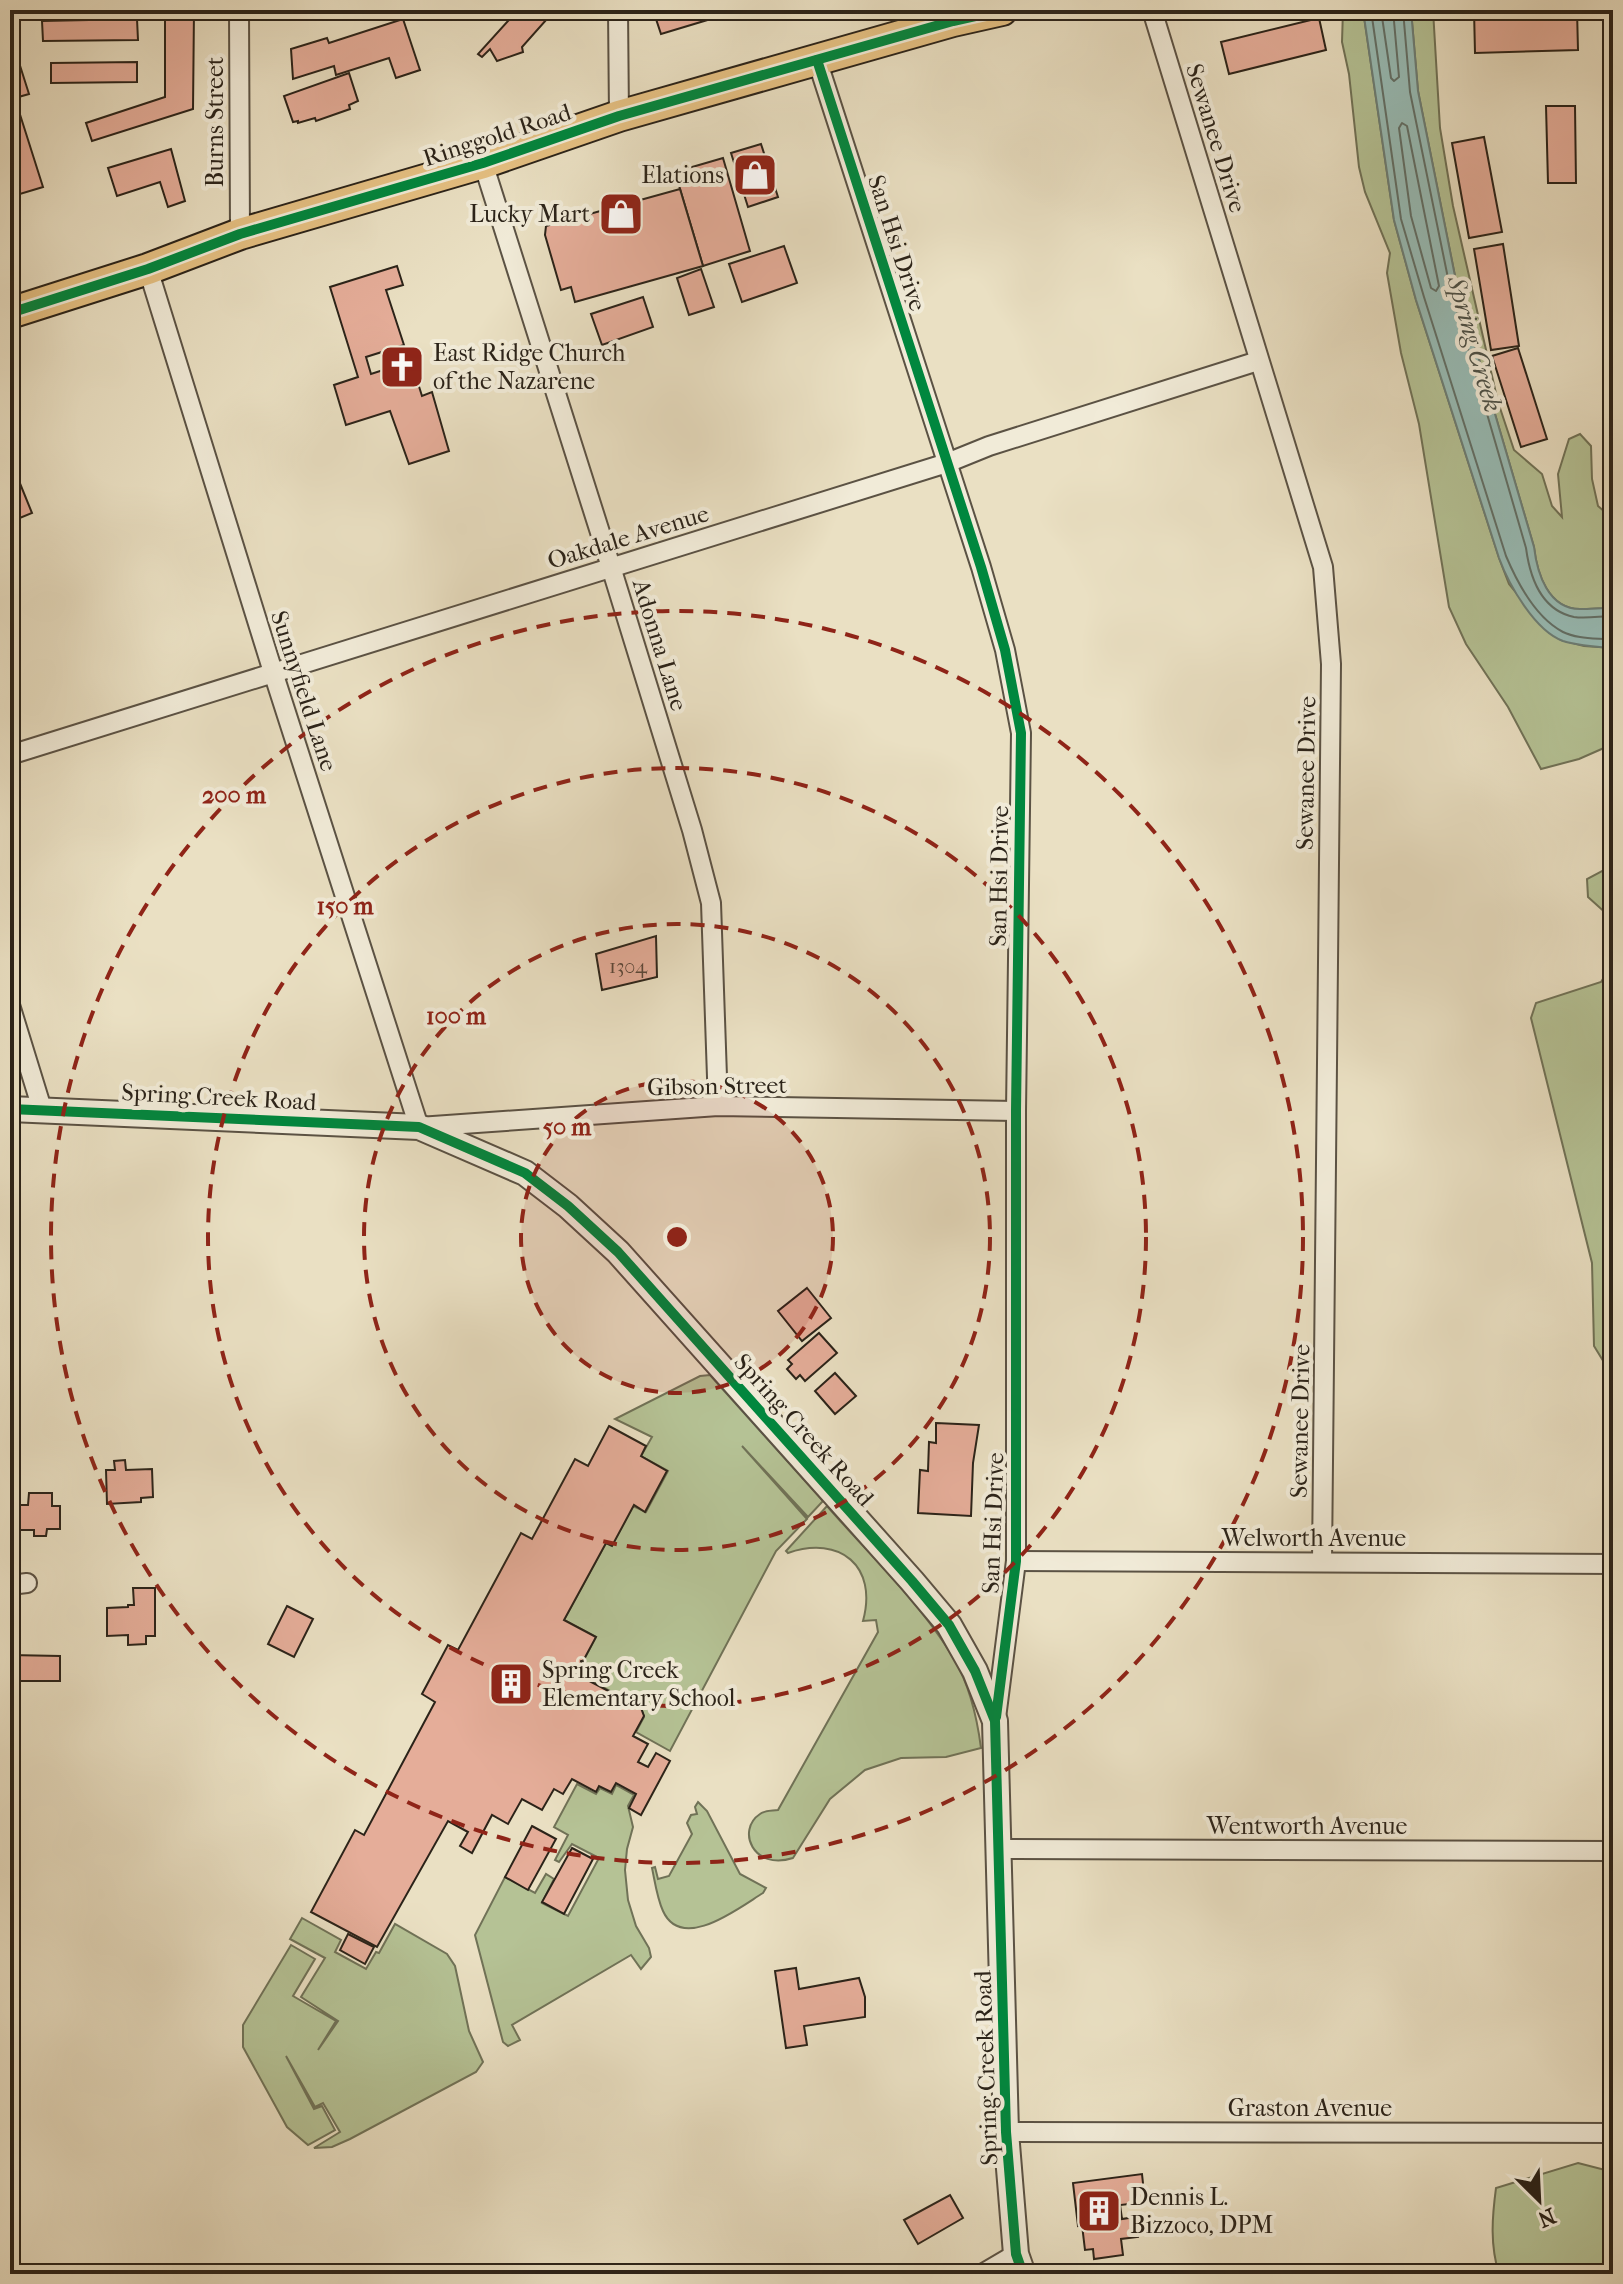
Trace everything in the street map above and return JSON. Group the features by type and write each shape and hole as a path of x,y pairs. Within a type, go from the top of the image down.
{"main road":[{"name":"Ringgold Road","path":"10,313 148,269 240,234 483,163 619,116 817,60 953,16 1002,10"}],"street":[{"name":"Burns Street","path":"239,10 240,234"},
{"path":"618,10 619,116"},
{"name":"Sewanee Drive","path":"1152,10 1323,567 1331,664 1322,1562"},
{"name":"San Hsi Drive","path":"817,60 1005,650 1021,733 1016,1111 1016,1561 995,1721"},
{"name":"Adonna Lane","path":"483,163 611,567 692,830 711,903 718,1106"},
{"name":"Sunnyfield Lane","path":"148,269 419,1127"},
{"name":"Oakdale Avenue","path":"10,755 947,463 989,446 1258,361"},
{"path":"10,1005 42,1109"},
{"name":"Gibson Street","path":"419,1127 718,1106 1016,1111"},
{"name":"Spring Creek Road","path":"10,1109 419,1127 525,1173 568,1206 618,1252 949,1625 975,1671 995,1721 1006,2132 1020,2264"},
{"name":"Welworth Avenue","path":"1016,1561 1613,1564"},
{"name":"Wentworth Avenue","path":"1000,1849 1613,1851"},
{"name":"Graston Avenue","path":"1006,2132 1613,2133"},
{"path":"982,2274 1020,2264"}],"green space":[{"path":"1343,10 1363,10 1394,220 1416,300 1509,584 1547,631 1561,640 1584,646 1613,648 1613,744 1579,759 1541,769 1508,707 1466,644 1449,607 1419,424 1401,353 1387,273 1390,253 1365,192 1359,167 1349,74 1342,42"},
{"path":"1411,10 1433,10 1440,128 1453,206 1498,402 1514,450 1542,474 1552,506 1562,517 1558,474 1569,439 1580,434 1591,446 1592,479 1598,506 1613,519 1613,608 1569,607 1552,596 1541,578 1456,281 1418,91"},
{"path":"1602,871 1613,875 1613,928 1608,915 1588,897 1587,879"},
{"path":"1613,963 1613,1377 1594,1346 1592,1263 1531,1018 1536,1003 1601,982"},
{"path":"710,1375 823,1501 808,1517 742,1446 807,1519 776,1551 670,1751 636,1732 644,1717 641,1708 577,1673 596,1637 564,1620 606,1543 612,1545 633,1506 646,1512 668,1471 641,1456 652,1437 615,1419 700,1376"},
{"path":"827,1506 942,1639 969,1691 981,1748 946,1757 901,1758 865,1770 830,1799 793,1858 768,1859 752,1847 749,1829 762,1813 778,1810 878,1632 876,1620 863,1621 865,1585 860,1571 851,1560 839,1552 824,1548 786,1551"},
{"path":"577,1784 596,1794 600,1788 612,1794 616,1785 634,1795 628,1806 633,1827 625,1870 628,1900 651,1957 641,1969 631,1955 512,2025 520,2040 508,2046 503,2042 475,1935 505,1877 535,1893 546,1874 554,1879 542,1903 568,1916 599,1858 572,1844 559,1862 555,1860 568,1835 554,1827"},
{"path":"698,1802 707,1811 740,1874 766,1888 763,1893 712,1923 683,1928 672,1923 663,1911 652,1868 655,1867 658,1879 669,1876 692,1834 687,1823 691,1815 697,1814 695,1807"},
{"path":"302,1918 341,1940 335,1952 366,1969 395,1924 447,1954 455,1966 469,2031 483,2062 476,2072 350,2139 332,2147 314,2148 340,2132 323,2103 315,2107 286,2056 314,2109 322,2106 335,2130 308,2145 287,2127 243,2047 243,2025 291,1945 315,1959 293,1996 336,2021 318,2050 338,2021 301,1997 325,1958 290,1939"},
{"path":"1578,2163 1613,2172 1613,2274 1499,2274 1493,2231 1496,2188"}],"water":[{"path":"1363,10 1411,10 1418,91 1456,281 1541,578 1552,596 1569,607 1613,608 1613,648 1575,644 1553,636 1524,606 1499,558 1416,300 1394,220"}],"building":[{"path":"165,10 194,10 193,109 92,141 86,123 165,97"},
{"path":"518,10 539,10 547,19 522,47 523,52 497,61 490,49 482,57 478,54"},
{"path":"653,10 722,10 724,15 661,34"},
{"path":"1474,10 1577,10 1578,50 1475,53"},
{"path":"1319,18 1326,50 1229,74 1221,42"},
{"path":"137,19 138,40 43,41 42,21"},
{"path":"403,19 420,70 396,78 389,58 336,75 334,66 293,79 291,49 327,38 329,43"},
{"path":"10,34 29,94 15,98 10,83"},
{"path":"137,62 137,82 51,83 51,63"},
{"path":"349,73 358,101 349,105 350,109 316,121 315,118 293,122 284,96"},
{"path":"10,83 43,187 10,197"},
{"path":"1546,106 1575,106 1576,183 1548,183"},
{"path":"1484,137 1502,232 1469,238 1452,143"},
{"name":"Elations","path":"761,144 778,197 748,207 731,153"},
{"path":"171,149 185,201 168,207 160,182 117,196 108,168"},
{"path":"723,158 750,251 703,266 675,172"},
{"path":"680,189 703,266 575,302 571,287 561,290 545,235 546,226"},
{"path":"1503,244 1519,346 1491,350 1474,249"},
{"path":"784,246 797,283 742,302 729,264"},
{"name":"East Ridge Church of the Nazarene","path":"397,266 403,285 386,290 404,345 366,357 371,374 411,361 422,396 432,392 449,451 409,464 390,411 346,425 334,385 358,377 330,287"},
{"path":"701,269 714,307 689,315 677,278"},
{"path":"643,297 653,327 602,345 591,314"},
{"path":"1518,348 1547,439 1521,447 1492,356"},
{"path":"19,481 32,513 10,522 10,484"},
{"path":"656,936 657,977 602,990 596,954"},
{"path":"807,1288 831,1318 802,1341 778,1311"},
{"path":"819,1333 837,1353 805,1381 800,1375 796,1379 787,1369 792,1364 788,1360"},
{"path":"835,1373 856,1396 835,1414 815,1391"},
{"path":"936,1423 979,1425 973,1463 971,1516 918,1513 920,1470 928,1471 929,1442 936,1443"},
{"name":"Spring Creek Elementary School","path":"609,1426 646,1446 641,1456 667,1471 645,1512 634,1505 612,1546 606,1543 564,1620 596,1637 576,1674 641,1708 644,1716 633,1736 648,1744 638,1762 648,1767 656,1753 670,1761 641,1815 629,1808 636,1794 616,1783 611,1792 599,1786 596,1792 572,1779 563,1794 554,1789 542,1810 522,1799 508,1824 492,1815 472,1853 460,1846 468,1832 448,1821 377,1947 311,1912 355,1830 364,1835 435,1702 422,1694 448,1645 458,1650 521,1533 532,1539 575,1459 588,1466"},
{"path":"125,1460 126,1470 152,1469 153,1497 141,1498 141,1502 107,1504 106,1470 115,1470 114,1461"},
{"path":"29,1493 52,1493 52,1506 60,1506 60,1529 47,1529 46,1536 34,1536 34,1530 10,1530 10,1505 28,1505"},
{"path":"133,1588 155,1588 155,1636 146,1636 146,1644 128,1645 128,1635 107,1636 107,1608 134,1605"},
{"path":"287,1606 313,1619 294,1657 268,1644"},
{"path":"10,1655 60,1656 60,1681 10,1681"},
{"path":"532,1826 556,1839 528,1890 505,1877"},
{"path":"572,1848 593,1859 564,1914 542,1902"},
{"path":"348,1934 374,1947 365,1964 340,1950"},
{"path":"796,1968 799,1989 859,1978 865,1997 865,2017 804,2026 807,2045 786,2048 775,1971"},
{"name":"Dennis L. Bizzoco, DPM","path":"1142,2174 1145,2202 1120,2205 1122,2219 1135,2217 1138,2237 1121,2239 1123,2255 1094,2259 1093,2249 1085,2250 1082,2225 1078,2226 1073,2183"},
{"path":"950,2195 963,2218 918,2244 904,2220"}],"cycle path":[{"path":"10,313 148,269 240,234 483,163 619,116 953,21 1002,10"},
{"path":"817,60 981,567 1005,650 1021,733 1016,1111 1016,1561 996,1717"},
{"path":"10,1109 419,1127 525,1173 568,1206 618,1252 912,1581 949,1625 975,1671 995,1721 1006,2132 1016,2254 1023,2274"}],"place":[{"name":"Elations","path":"755,175"},
{"name":"Lucky Mart","path":"621,214"},
{"name":"East Ridge Church of the Nazarene","path":"402,367"},
{"name":"Spring Creek Elementary School","path":"511,1684"},
{"name":"Dennis L. Bizzoco, DPM","path":"1099,2211"}],"water label":[{"name":"Spring Creek","path":"1475,344"}]}
